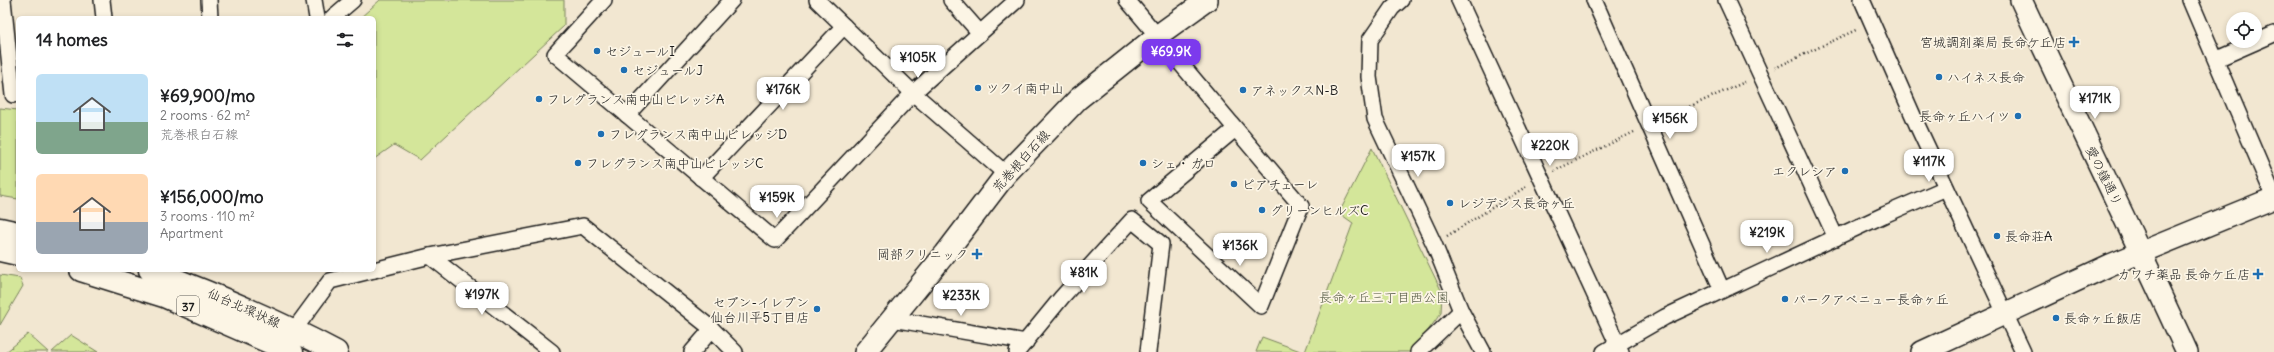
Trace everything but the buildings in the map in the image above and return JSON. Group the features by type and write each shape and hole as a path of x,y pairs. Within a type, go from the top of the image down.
{"main road":[{"path":"0,229 16,233"},
{"path":"0,250 16,254"},
{"name":"仙台北環状線","path":"87,272 164,296 279,349"},
{"name":"仙台北環状線","path":"155,272 220,296 294,330 336,352"}],"street":[{"path":"3,0 10,94"},
{"path":"102,0 104,16"},
{"path":"209,0 210,16"},
{"path":"314,0 317,16"},
{"path":"334,16 353,0"},
{"path":"604,0 555,54 775,240 913,93 1017,0"},
{"path":"627,115 732,0"},
{"path":"817,0 913,93 1006,174"},
{"path":"951,0 980,33"},
{"path":"1127,0 1301,206 1261,306 1149,201 1235,129"},
{"name":"荒巻根白石線","path":"865,352 945,254 1006,174 1078,99 1157,36 1207,0"},
{"path":"1401,0 1392,8 1370,40 1370,77 1375,119 1434,244 1461,311 1483,352"},
{"path":"1459,0 1619,348"},
{"path":"1594,0 1722,290"},
{"path":"1726,0 1836,238"},
{"path":"1862,0 1946,188 2023,352"},
{"name":"愛の鐘通り","path":"2021,0 2187,352"},
{"path":"1922,352 2110,264 2141,253 2162,242 2274,198 2217,59 2190,0"},
{"path":"702,178 844,26"},
{"path":"2217,59 2274,34"},
{"path":"1604,352 1619,348 1665,317 1946,188"},
{"path":"892,319 1022,347 1062,297 1132,220 1160,244 1148,352"},
{"path":"376,270 430,256 584,226 712,329 735,352"},
{"path":"430,256 552,352"},
{"path":"294,330 330,281 366,272"},
{"path":"1418,352 1461,311"},
{"path":"692,352 712,329"}],"green space":[{"path":"380,0 564,0 564,26 420,160 394,145 376,158 376,16 362,16"},
{"path":"0,108 16,110 16,199 0,196"},
{"name":"長命ヶ丘三丁目西公園","path":"1372,148 1442,292 1441,313 1412,352 1305,352 1353,223 1339,213"},
{"path":"0,275 20,278 23,286 0,325"},
{"path":"28,334 48,352 6,352"},
{"path":"71,335 98,352 52,352"},
{"path":"1262,337 1303,352 1256,352"}],"place":[{"name":"宮城調剤薬局 長命ケ丘店","path":"2074,42"},
{"name":"セジュールI","path":"597,51"},
{"name":"セジュールJ","path":"624,70"},
{"name":"ハイネス長命","path":"1939,77"},
{"name":"ツクイ南中山","path":"978,88"},
{"name":"アネックスN-B","path":"1243,90"},
{"name":"フレグランス南中山ビレッジA","path":"539,99"},
{"name":"長命ヶ丘ハイツ","path":"2018,116"},
{"name":"フレグランス南中山ビレッジD","path":"601,134"},
{"name":"フレグランス南中山ビレッジC","path":"578,163"},
{"name":"シェ・ガロ","path":"1143,163"},
{"name":"エクレシア","path":"1845,171"},
{"name":"ピアチェーレ","path":"1234,184"},
{"name":"レジデンス長命ヶ丘","path":"1450,203"},
{"name":"グリーンヒルズC","path":"1262,210"},
{"name":"長命荘A","path":"1997,236"},
{"name":"岡部クリニック","path":"977,254"},
{"name":"カワチ薬品 長命ケ丘店","path":"2258,274"},
{"name":"パークアベニュー長命ヶ丘","path":"1785,299"},
{"name":"セブン-イレブン 仙台川平5丁目店","path":"817,309"},
{"name":"長命ヶ丘飯店","path":"2056,318"}]}
